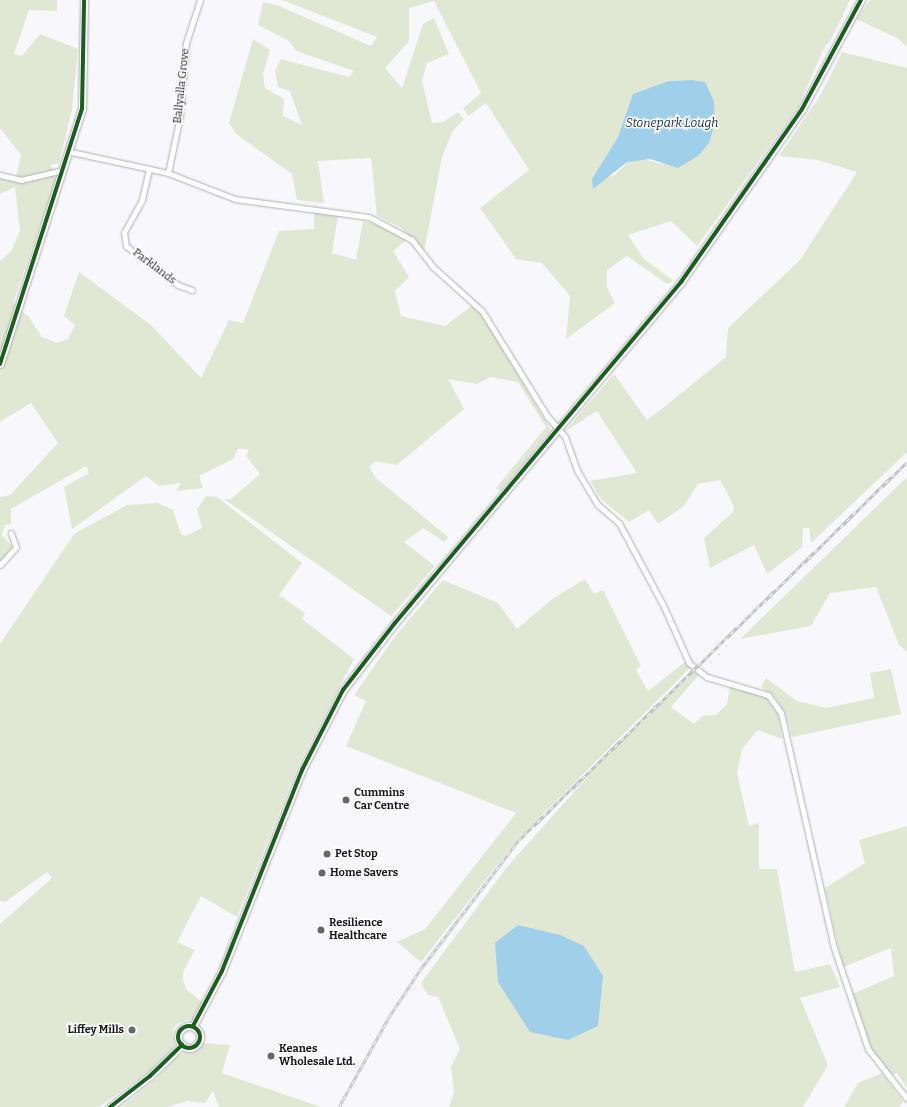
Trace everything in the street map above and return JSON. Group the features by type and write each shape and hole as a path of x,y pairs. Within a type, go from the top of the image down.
{"main road":[{"path":"0,364 63,170 71,152 82,109 84,0"},
{"path":"192,1026 199,1031 198,1043 191,1047 182,1045 178,1038 180,1029 192,1026 222,971 302,770 343,690 662,306 758,174 802,108 861,0"},
{"path":"110,1107 150,1076 182,1045"}],"street":[{"name":"Ballyalla Grove","path":"168,173 180,116 186,43 200,0"},
{"path":"71,152 168,173 235,199 320,208 369,217 397,229 482,311 559,429 597,504 619,523 635,550 689,662 707,677 768,695 781,713 834,948 868,1049 907,1099"},
{"name":"Parklands","path":"149,169 142,200 124,232 126,246 178,285 192,290"},
{"path":"0,174 21,180 63,170"},
{"path":"0,565 16,547 11,533"}],"green space":[{"path":"0,0 57,0 57,11 29,10 14,54 22,56 40,34 78,49 72,110 59,163 51,165 56,180 13,303 29,317 42,337 57,343 68,339 75,325 64,316 79,272 151,325 201,378 229,320 243,323 279,231 314,229 314,210 338,216 332,253 356,260 363,221 385,227 407,240 393,251 409,277 395,291 401,316 445,326 474,304 480,311 551,430 500,491 496,488 546,427 518,382 491,377 477,384 448,379 464,409 397,465 375,461 369,467 376,478 448,537 444,542 423,528 404,542 435,566 391,616 224,499 231,499 260,474 246,456 249,450 244,449 238,449 233,459 199,476 203,488 176,491 181,483 159,486 146,476 72,529 64,487 89,473 86,466 11,509 11,524 5,525 2,535 13,547 0,562 0,497 10,495 58,443 31,403 0,422 0,261 11,251 20,231 15,187 0,194 0,178 15,182 21,155 0,128"},
{"path":"282,0 850,0 830,42 825,46 798,107 697,246 671,221 628,235 644,259 674,281 667,284 627,256 607,270 607,287 615,303 566,339 570,296 542,263 516,259 480,208 529,170 486,103 468,116 463,108 481,93 434,1 409,8 409,41 385,68 402,88 423,24 434,18 449,54 427,63 422,81 432,123 443,122 458,112 464,119 452,132 442,157 424,252 401,228 377,216 371,158 318,161 324,203 297,200 292,174 236,134 229,123 253,39 270,50 263,74 265,88 284,99 283,116 302,125 290,91 278,87 275,71 281,59 349,77 354,71 296,51 289,41 258,25 263,2 279,6 371,46 377,37","holes":["692,80 662,164 639,158 627,162 614,176 592,179 618,137 669,81"]},
{"path":"870,0 907,0 907,47 897,38 856,19"},
{"path":"842,52 907,68 907,452 811,543 809,528 803,528 802,547 767,574 754,545 710,568 704,538 733,512 734,506 720,480 698,484 684,506 658,524 649,510 629,522 601,499 590,481 637,473 597,411 564,432 614,374 647,420 726,357 728,328 800,260 857,172 818,160 779,156 820,96"},
{"path":"907,477 907,652 899,645 876,587 830,593 811,626 740,639"},
{"path":"206,496 217,497 302,563 279,595 305,613 302,619 354,659 298,766 237,917 201,896 177,942 195,950 183,972 183,981 187,990 202,1002 192,1020 178,1023 173,1029 174,1047 149,1072 99,1107 0,1107 0,924 52,878 47,872 5,902 0,901 0,644 74,534 127,505 158,503 173,510 181,534 185,536 202,528 197,509"},
{"path":"585,579 594,594 603,590 641,666 636,670 648,691 685,662 690,668 515,842 421,962 397,942 425,929 516,813 346,746 366,701 354,695 396,635 443,580 498,603 517,629 552,599"},
{"path":"891,669 901,714 792,737 785,713 773,695 761,687 766,678 797,701 826,708 874,698 870,673"},
{"path":"694,672 699,675 671,707 694,724 702,716 716,715 727,704 730,686 766,698 778,714 782,739 758,730 742,749 737,773 749,826 759,823 759,869 777,869 795,972 830,964 840,987 800,998 828,1065 803,1107 449,1107 454,1092 451,1066 460,1049 438,997 428,995 421,983 506,868 598,765"},
{"path":"907,826 907,1089 897,1073 892,1075 870,1047 852,994 894,976 891,948 843,967 825,888 865,863 859,840"},
{"path":"204,1043 230,1045 222,1073 321,1107 219,1107 213,1091 205,1103 187,1101 168,1107 121,1107 155,1080 175,1058"},
{"path":"882,1073 903,1102 899,1107 844,1107 858,1083"}],"water":[{"name":"Stonepark Lough","path":"692,80 705,82 714,101 715,123 709,143 698,156 678,168 650,159 627,162 593,189 592,179 618,137 633,94 669,81"},
{"path":"518,925 560,935 584,946 603,976 598,1026 568,1040 530,1032 498,982 495,943"}],"railway":[{"path":"339,1107 389,1017 420,970 518,841 907,462"}],"cycle path":[{"path":"0,364 82,109 84,0"},
{"path":"193,1026 222,971 302,770 343,690 395,623 681,282 802,109 861,0"},
{"path":"189,1026 197,1029 200,1037 197,1045 189,1048 181,1045 178,1037 181,1029 189,1026"},
{"path":"110,1107 150,1076 182,1045"}],"place":[{"name":"Cummins Car Centre","path":"346,800"},
{"name":"Pet Stop","path":"327,854"},
{"name":"Home Savers","path":"322,873"},
{"name":"Resilience Healthcare","path":"321,930"},
{"name":"Liffey Mills","path":"132,1030"},
{"name":"Keanes Wholesale Ltd.","path":"271,1056"}]}
